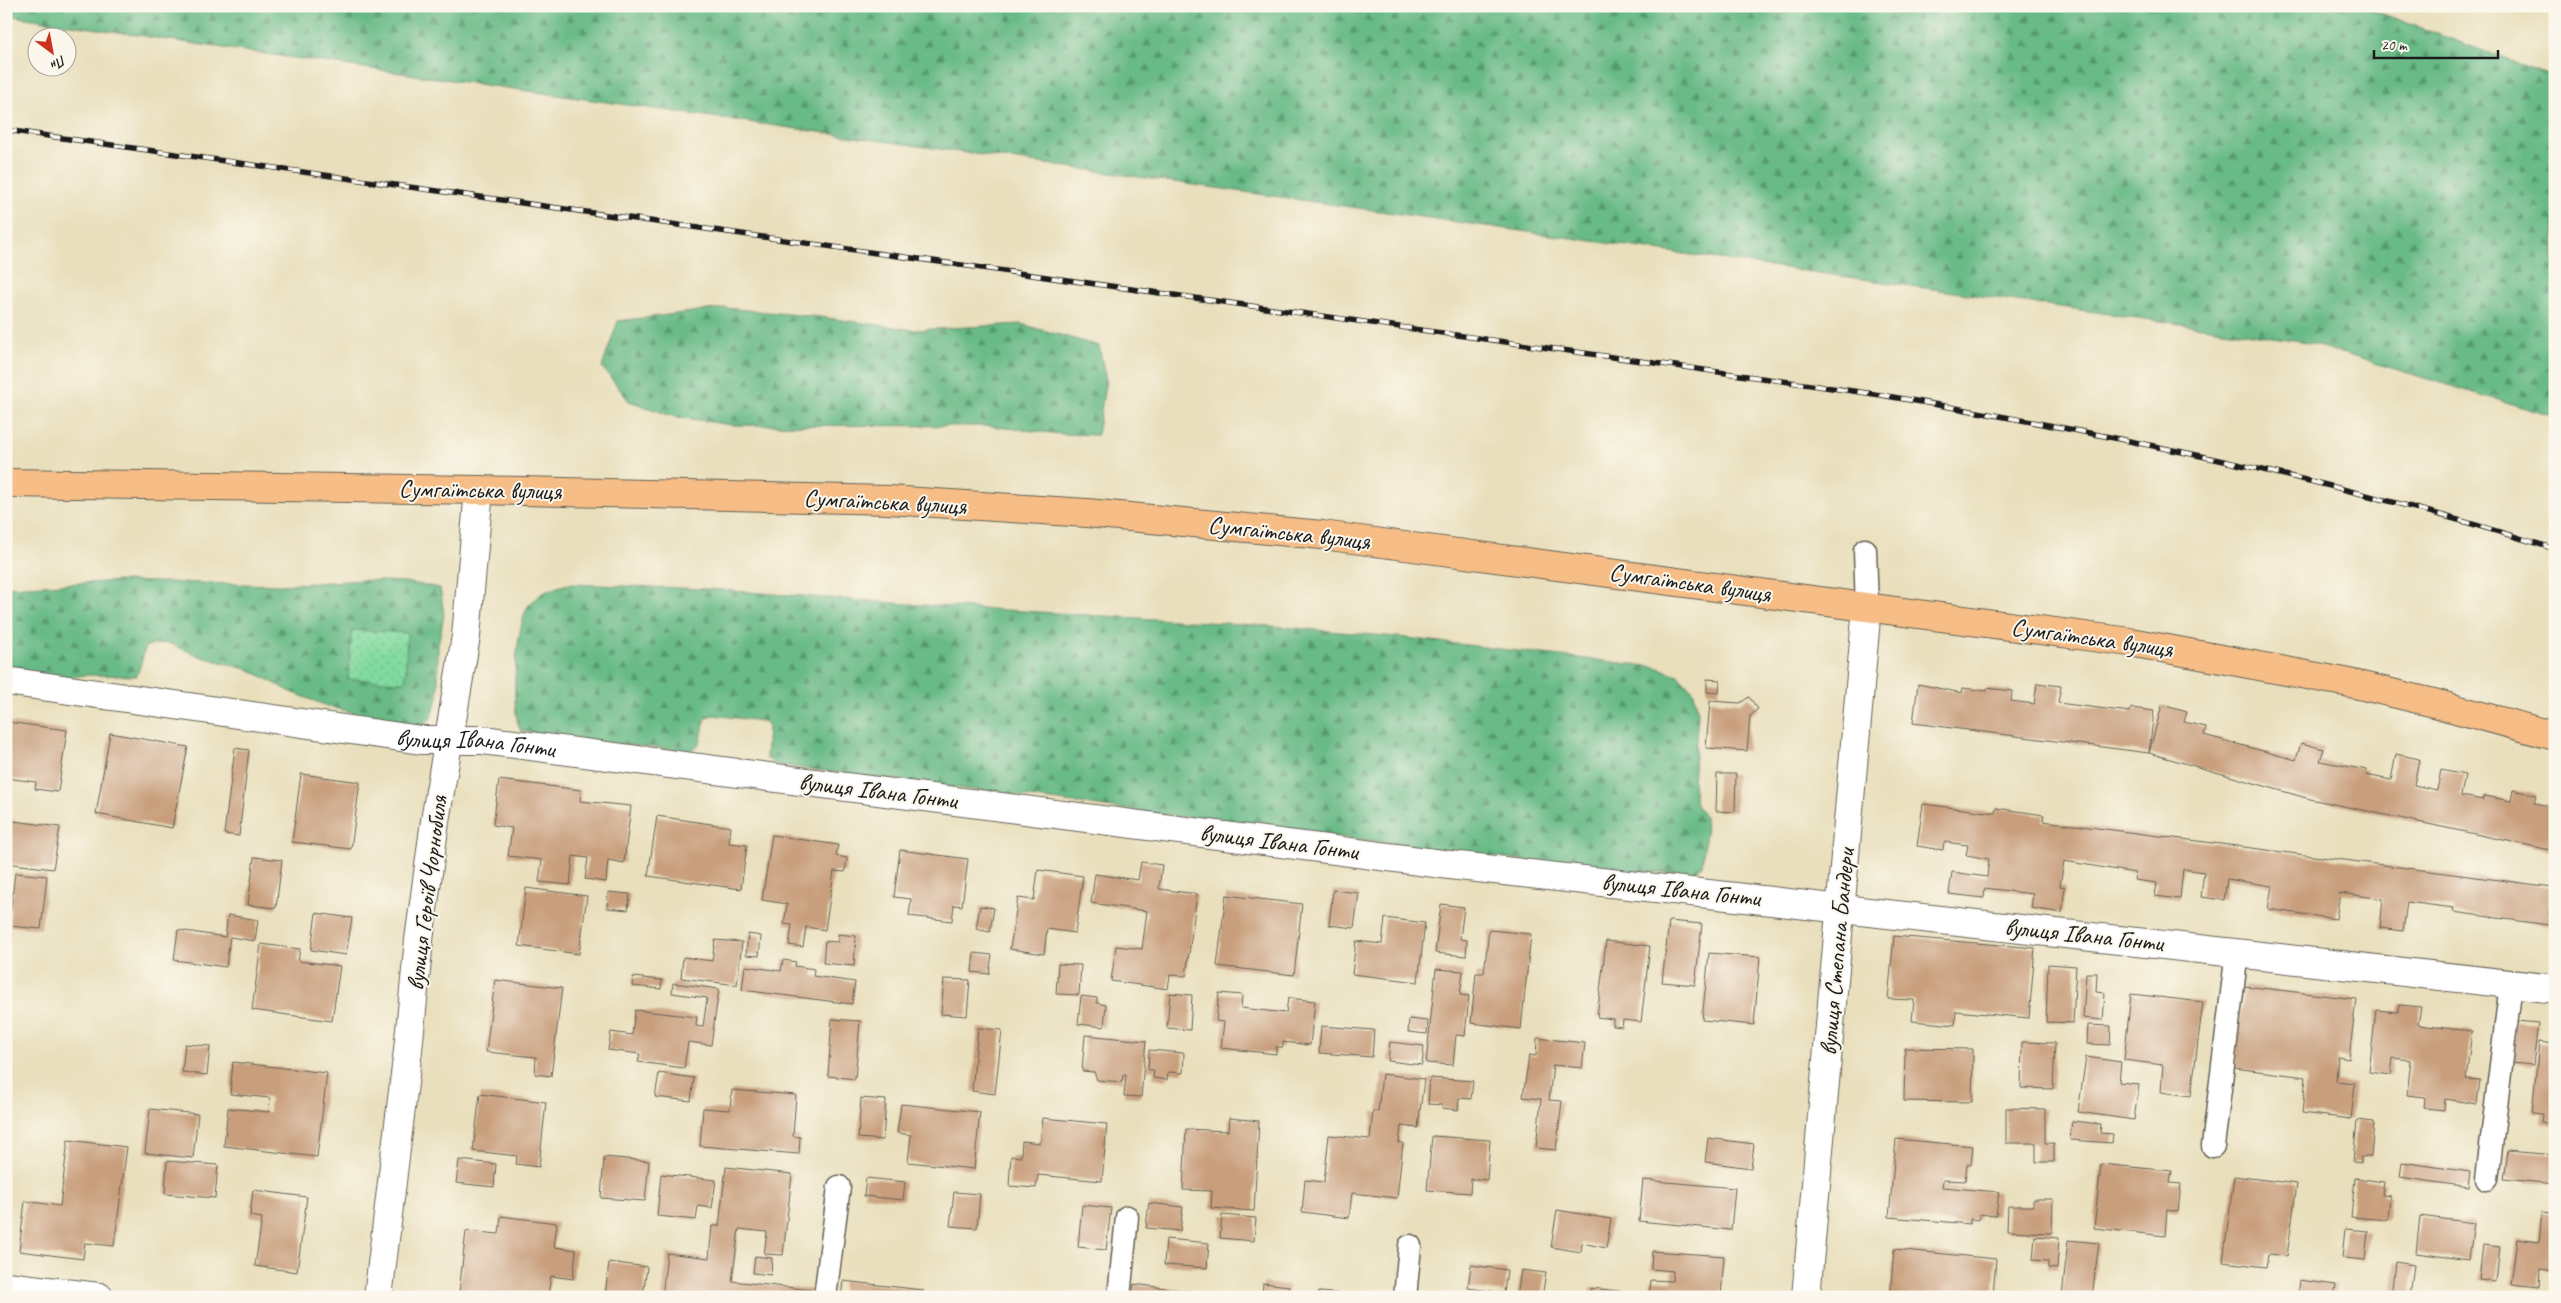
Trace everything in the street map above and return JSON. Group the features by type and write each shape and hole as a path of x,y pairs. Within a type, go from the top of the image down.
{"main road":[{"name":"Сумгаїтська вулиця","path":"6,483 479,490 889,500 1088,513 1322,535 2130,642 2265,666 2430,702 2555,736"}],"street":[{"name":"вулиця Героїв Чорнобиля","path":"378,1297 407,1060 419,940 435,822 469,606 479,490"},
{"name":"вулиця Степана Бандери","path":"1806,1297 1842,907 1867,607"},
{"name":"вулиця Івана Гонти","path":"6,680 354,732 421,740 483,740 1450,864 2555,989"},
{"path":"6,1286 100,1297"}],"lane":[{"path":"1865,550 1867,607"},
{"path":"2213,1146 2237,952"},
{"path":"2487,1179 2511,984"},
{"path":"825,1297 839,1187"},
{"path":"1119,1297 1127,1217"},
{"path":"1405,1297 1410,1246"}],"green space":[{"path":"6,6 2361,6 2555,77 2555,417 2301,341 209,46 6,15"},
{"path":"725,308 820,317 915,330 1021,324 1099,346 1106,380 1097,435 1060,434 988,426 731,425 672,416 629,401 602,367 618,321"},
{"path":"364,580 404,582 440,588 444,615 438,645 438,698 430,719 421,727 327,706 289,691 250,670 202,657 168,643 146,646 137,676 86,675 48,680 6,672 6,587 121,581 279,585"},
{"path":"569,584 708,589 921,605 1272,626 1397,637 1656,667 1678,675 1694,692 1698,713 1693,783 1696,805 1705,817 1706,832 1702,865 1694,874 1630,871 1529,861 777,765 766,758 768,726 766,722 713,715 707,717 700,742 693,749 687,750 644,747 521,731 517,722 515,688 518,648 524,614 529,605 542,594"},
{"path":"352,630 407,633 405,682 348,679"}],"building":[{"path":"1707,679 1720,680 1719,693 1707,692"},
{"path":"2037,683 2061,686 2058,703 2130,712 2131,708 2154,711 2149,753 1913,723 1918,684 1962,693 1963,688 1987,691 1987,688 2012,691 2011,701 2034,704"},
{"path":"1749,697 1758,709 1750,716 1747,751 1706,748 1710,701 1740,703"},
{"path":"2162,705 2187,712 2184,722 2206,727 2204,735 2296,760 2301,743 2324,749 2320,761 2367,770 2366,775 2391,780 2396,754 2419,759 2414,785 2437,790 2441,770 2465,775 2461,796 2483,800 2485,796 2511,801 2513,790 2536,795 2534,803 2555,807 2555,851 2310,799 2149,753"},
{"path":"7,722 67,730 58,792 35,789 36,782 6,778"},
{"path":"110,733 188,747 172,828 96,814"},
{"path":"235,748 249,750 239,836 224,834"},
{"path":"301,774 360,782 351,849 292,842"},
{"path":"1717,774 1736,774 1735,812 1716,811"},
{"path":"499,780 581,790 580,801 631,806 624,863 608,860 606,882 585,879 588,858 573,856 570,885 539,882 542,860 508,856 512,828 493,825"},
{"path":"1923,804 1995,813 1996,808 2044,815 2043,821 2553,887 2549,925 2453,912 2454,908 2407,902 2403,931 2380,928 2383,899 2340,893 2336,919 2268,909 2272,886 2227,879 2224,900 2201,897 2204,872 2183,869 2180,899 2155,896 2157,883 2134,880 2135,873 2064,861 2060,886 2065,887 2062,913 2031,908 2033,894 1985,888 1984,898 1949,894 1952,872 1987,877 1989,859 1966,855 1968,845 1944,842 1943,850 1917,846"},
{"path":"657,816 731,827 729,843 747,845 741,889 648,876"},
{"path":"6,820 60,827 53,869 6,863"},
{"path":"772,835 838,845 836,856 847,858 845,872 834,871 825,930 806,927 803,947 789,945 792,925 784,924 787,904 762,900"},
{"path":"900,850 968,859 962,906 954,905 952,921 909,916 911,899 894,897"},
{"path":"254,857 282,860 276,908 248,905"},
{"path":"1141,862 1162,865 1159,889 1197,894 1186,976 1170,975 1168,989 1111,981 1116,946 1142,949 1147,911 1091,903 1095,874 1138,880"},
{"path":"1038,870 1083,876 1075,933 1047,929 1044,954 1010,949 1018,898 1034,900"},
{"path":"15,873 47,876 41,929 9,926"},
{"path":"526,888 587,896 579,954 519,946"},
{"path":"1333,890 1359,893 1354,928 1329,925"},
{"path":"608,892 630,894 628,910 607,908"},
{"path":"1226,895 1302,904 1294,975 1217,966"},
{"path":"1441,904 1464,907 1460,939 1467,940 1466,956 1435,953"},
{"path":"2555,905 2555,932 2550,931"},
{"path":"980,906 994,908 990,932 976,929"},
{"path":"316,913 352,918 346,955 311,950"},
{"path":"228,915 258,920 255,941 230,937 226,967 174,960 178,930 225,937"},
{"path":"1385,918 1425,923 1418,982 1352,974 1356,941 1382,944"},
{"path":"1669,921 1702,924 1695,985 1662,982"},
{"path":"6,930 11,930 7,960 6,960"},
{"path":"1489,930 1531,934 1521,1029 1471,1023 1476,973 1484,973"},
{"path":"748,934 761,936 759,956 746,955"},
{"path":"838,934 856,936 854,966 823,963 825,941 838,942"},
{"path":"1894,936 2035,948 2029,1018 1956,1011 1955,1025 1912,1021 1914,1000 1888,999"},
{"path":"715,940 742,942 737,985 681,978 683,957 712,961"},
{"path":"1606,941 1650,946 1641,1022 1623,1020 1622,1027 1613,1026 1613,1019 1597,1017"},
{"path":"261,944 300,949 298,961 340,966 332,1021 252,1010"},
{"path":"974,953 992,955 989,974 972,972"},
{"path":"1709,953 1760,957 1754,1025 1702,1020"},
{"path":"783,960 796,962 795,966 814,969 813,976 855,982 852,1004 742,990 745,966 781,971"},
{"path":"1058,964 1081,965 1079,995 1056,994"},
{"path":"2048,964 2076,966 2073,1023 2046,1022"},
{"path":"1436,969 1463,971 1460,995 1469,996 1465,1036 1456,1035 1453,1065 1426,1063"},
{"path":"2086,973 2097,973 2096,992 2105,993 2103,1020 2083,1018"},
{"path":"633,977 662,980 661,989 632,986"},
{"path":"944,979 970,980 967,1016 941,1014"},
{"path":"495,980 562,988 551,1076 535,1074 536,1057 486,1052"},
{"path":"673,983 719,989 711,1045 688,1042 684,1068 638,1062 640,1054 608,1050 611,1032 632,1035 635,1010 697,1017 696,1026 703,1027 707,998 672,993"},
{"path":"2244,986 2356,999 2349,1059 2338,1057 2336,1081 2355,1083 2351,1119 2302,1113 2306,1077 2234,1068"},
{"path":"1170,993 1192,995 1190,1030 1167,1028"},
{"path":"1219,993 1242,995 1241,1008 1286,1013 1288,998 1315,1001 1310,1045 1283,1042 1283,1047 1276,1047 1276,1054 1221,1048 1224,1022 1216,1021"},
{"path":"2131,994 2203,1002 2191,1096 2161,1092 2163,1065 2124,1060"},
{"path":"1081,996 1097,998 1097,1003 1106,1005 1104,1027 1078,1024"},
{"path":"2400,1005 2421,1007 2418,1025 2472,1031 2466,1079 2480,1080 2477,1104 2445,1099 2444,1110 2424,1108 2425,1097 2407,1095 2411,1060 2393,1058 2391,1075 2369,1072 2376,1010 2398,1012"},
{"path":"832,1019 860,1021 855,1079 828,1076"},
{"path":"1409,1019 1428,1021 1427,1034 1408,1032"},
{"path":"2516,1021 2538,1023 2533,1065 2511,1063"},
{"path":"2088,1025 2111,1026 2110,1045 2087,1044"},
{"path":"1321,1026 1374,1030 1372,1057 1319,1053"},
{"path":"978,1028 1002,1030 995,1094 972,1091"},
{"path":"1085,1035 1146,1041 1141,1097 1124,1096 1126,1075 1123,1075 1122,1082 1097,1080 1094,1072 1082,1071"},
{"path":"1537,1038 1585,1043 1582,1068 1553,1065 1549,1100 1562,1101 1556,1150 1536,1148 1541,1099 1523,1097 1529,1055 1536,1056"},
{"path":"1390,1042 1424,1046 1422,1065 1388,1061"},
{"path":"2022,1042 2055,1043 2053,1089 2021,1088"},
{"path":"2539,1042 2555,1044 2555,1125 2541,1123 2542,1114 2532,1113"},
{"path":"185,1044 210,1046 207,1075 182,1072"},
{"path":"1905,1048 1973,1049 1972,1102 1904,1101"},
{"path":"1149,1050 1184,1053 1183,1073 1168,1072 1167,1080 1153,1078 1154,1070 1148,1070"},
{"path":"2086,1057 2121,1062 2119,1082 2139,1084 2134,1120 2078,1112"},
{"path":"233,1062 327,1073 317,1157 224,1146 228,1108 269,1112 270,1098 230,1094"},
{"path":"659,1073 694,1078 691,1101 655,1097"},
{"path":"1382,1074 1424,1079 1418,1128 1401,1126 1399,1143 1403,1143 1397,1198 1352,1193 1349,1218 1302,1212 1305,1180 1324,1182 1329,1135 1370,1139 1373,1111 1378,1112"},
{"path":"1430,1078 1473,1081 1471,1099 1459,1098 1458,1110 1442,1108 1442,1105 1428,1104"},
{"path":"732,1090 796,1095 793,1136 800,1137 799,1154 700,1146 703,1108 730,1110"},
{"path":"480,1094 546,1102 539,1167 516,1164 517,1156 473,1151"},
{"path":"861,1098 886,1100 883,1140 858,1138"},
{"path":"901,1104 980,1112 974,1169 908,1162 911,1135 897,1133"},
{"path":"2006,1108 2045,1109 2045,1143 2054,1143 2054,1162 2036,1162 2036,1143 2006,1143"},
{"path":"150,1109 198,1114 193,1158 145,1153"},
{"path":"1043,1118 1107,1124 1102,1181 1038,1175 1036,1188 1009,1186 1011,1156 1021,1157 1022,1141 1040,1143"},
{"path":"1229,1118 1259,1121 1254,1211 1211,1208 1212,1191 1183,1190 1186,1129 1228,1131"},
{"path":"2357,1120 2374,1122 2371,1157 2361,1157 2361,1163 2353,1162"},
{"path":"2072,1121 2101,1124 2100,1133 2113,1134 2112,1143 2070,1140"},
{"path":"1432,1136 1490,1140 1487,1180 1471,1179 1470,1193 1427,1190"},
{"path":"1708,1138 1754,1144 1751,1168 1705,1162"},
{"path":"1896,1139 1973,1146 1971,1164 1967,1164 1965,1181 1943,1180 1942,1187 1999,1192 1996,1216 1980,1214 1979,1220 1970,1219 1970,1224 1889,1217"},
{"path":"68,1140 127,1147 114,1246 85,1243 83,1259 19,1251 25,1201 60,1206"},
{"path":"2508,1151 2555,1155 2555,1184 2504,1179"},
{"path":"604,1157 649,1161 645,1201 601,1198"},
{"path":"459,1160 496,1164 494,1187 456,1183"},
{"path":"167,1161 218,1165 215,1198 165,1194"},
{"path":"2402,1162 2470,1172 2468,1187 2400,1177"},
{"path":"2101,1164 2172,1171 2170,1183 2181,1184 2178,1212 2167,1210 2165,1236 2094,1228"},
{"path":"726,1167 792,1174 783,1255 764,1254 767,1232 739,1229 732,1281 811,1290 810,1297 662,1297 667,1253 709,1258 712,1226 719,1226"},
{"path":"661,1174 716,1180 712,1208 698,1206 696,1220 657,1216"},
{"path":"2234,1176 2297,1184 2287,1256 2268,1254 2266,1267 2223,1262"},
{"path":"866,1178 905,1182 903,1200 864,1196"},
{"path":"2355,1178 2384,1182 2382,1195 2390,1196 2388,1220 2351,1217"},
{"path":"1643,1180 1735,1188 1731,1230 1639,1221"},
{"path":"253,1190 307,1197 297,1272 255,1266 262,1218 250,1216"},
{"path":"954,1192 980,1194 977,1228 950,1226"},
{"path":"2033,1199 2053,1199 2052,1233 2007,1231 2008,1206 2033,1206"},
{"path":"1149,1203 1183,1207 1180,1231 1146,1228"},
{"path":"1082,1205 1111,1208 1106,1250 1078,1247"},
{"path":"1557,1210 1611,1219 1606,1248 1582,1243 1581,1252 1551,1247"},
{"path":"2542,1212 2555,1213 2555,1271 2540,1269 2539,1287 2511,1284 2517,1239 2539,1242"},
{"path":"1222,1215 1256,1218 1254,1241 1220,1238"},
{"path":"501,1216 557,1223 554,1247 576,1250 573,1279 551,1276 548,1297 491,1297 459,1293 466,1231 499,1234"},
{"path":"2420,1216 2474,1223 2469,1260 2416,1253"},
{"path":"2345,1229 2368,1231 2365,1260 2342,1258"},
{"path":"2035,1236 2059,1238 2057,1269 2048,1268 2048,1261 2033,1260"},
{"path":"1166,1239 1209,1243 1207,1268 1164,1265"},
{"path":"2068,1240 2099,1243 2092,1297 2062,1297"},
{"path":"2483,1245 2500,1247 2496,1282 2479,1280"},
{"path":"1894,1249 1996,1259 1993,1297 1890,1297"},
{"path":"1652,1251 1724,1256 1721,1297 1649,1297 1651,1280 1672,1281 1673,1271 1651,1269"},
{"path":"755,1256 772,1258 771,1275 753,1273"},
{"path":"609,1262 647,1267 643,1297 605,1297"},
{"path":"2395,1262 2414,1265 2410,1297 2391,1297"},
{"path":"1471,1265 1507,1270 1504,1293 1468,1288"},
{"path":"1521,1270 1546,1273 1542,1297 1517,1297"},
{"path":"2299,1280 2336,1285 2334,1297 2297,1297"},
{"path":"843,1281 923,1290 922,1297 841,1297"},
{"path":"1263,1283 1289,1286 1288,1297 1262,1297"},
{"path":"1134,1284 1226,1296 1226,1297 1132,1297"},
{"path":"1591,1288 1637,1293 1637,1297 1590,1297"},
{"path":"1319,1292 1357,1295 1357,1297 1318,1297"}],"railway":[{"path":"6,130 1881,395 2136,442 2221,460 2389,501 2555,549"}]}
